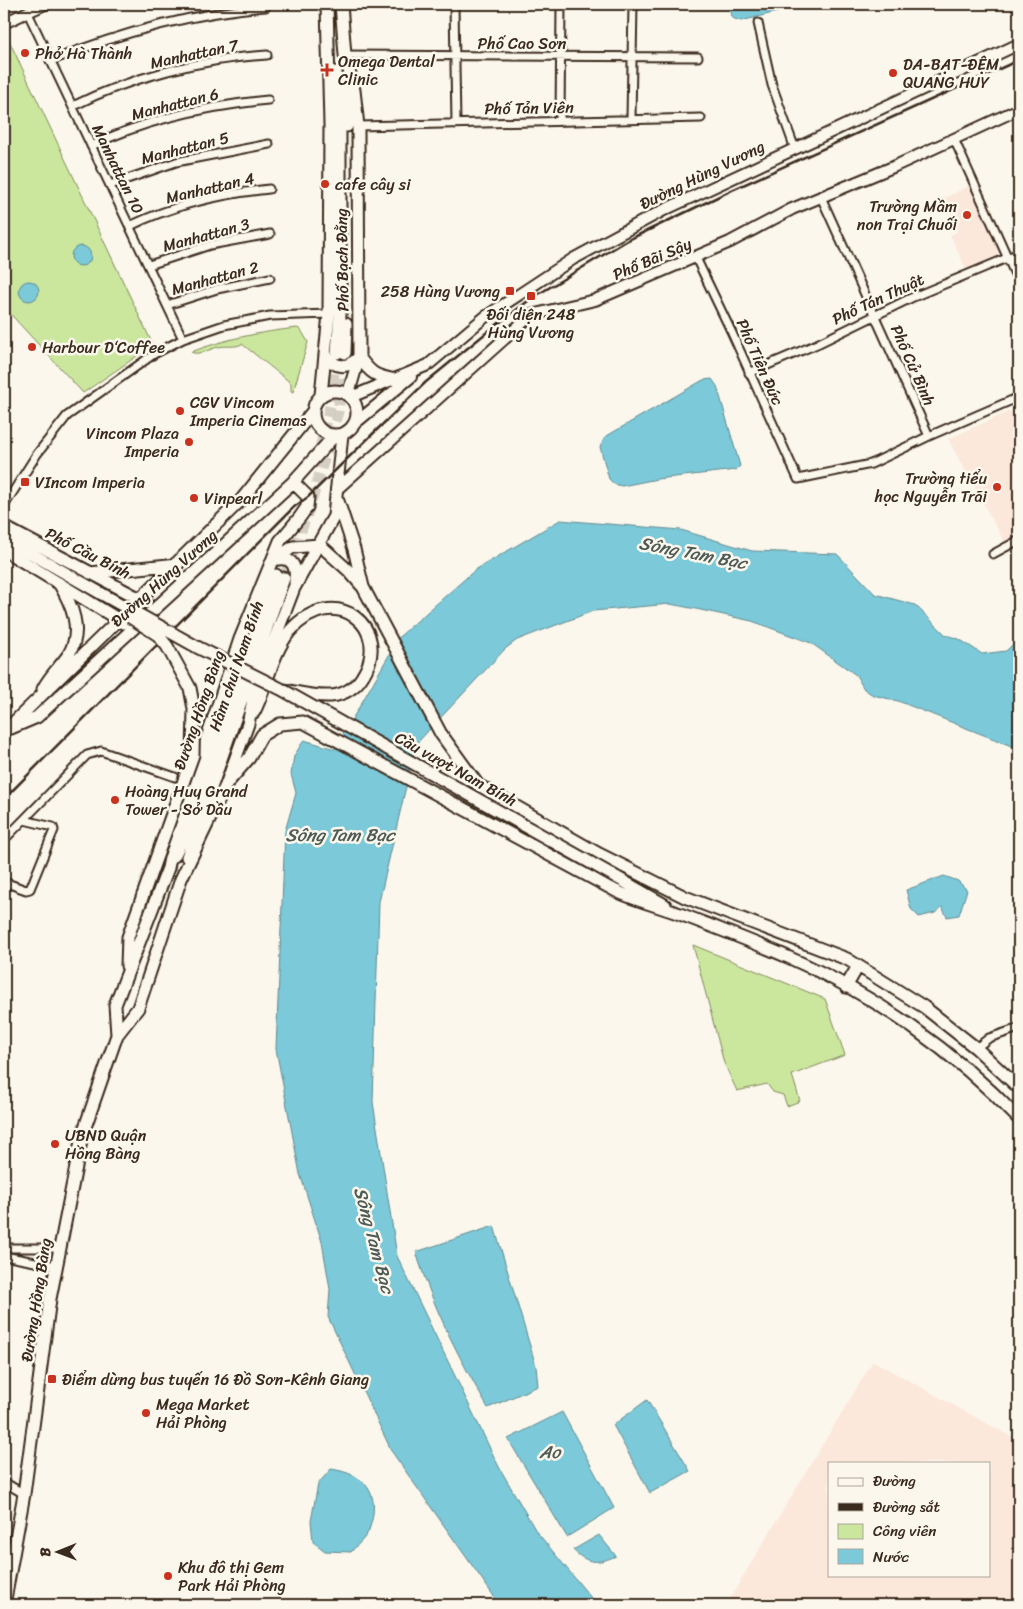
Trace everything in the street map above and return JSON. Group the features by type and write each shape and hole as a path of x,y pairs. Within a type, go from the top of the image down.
{"main road":[{"path":"4,23 45,4"},
{"name":"Phố Bạch Đằng","path":"321,396 336,353 329,314 330,125 327,4"},
{"name":"Phố Bạch Đằng","path":"341,4 345,55 354,90 358,126 359,357 349,396"},
{"path":"328,39 336,68 340,117 340,315 336,353 330,362 344,367 353,364 359,357 369,371 379,377 396,380"},
{"name":"Đường Hùng Vương","path":"353,425 486,317 573,259 662,211 1019,44"},
{"path":"336,353 348,90 345,55"},
{"name":"Phố Bãi Sậy","path":"336,493 531,314 595,300 762,227 792,209 821,198 1019,109"},
{"name":"Đường Hùng Vương","path":"349,396 420,370"},
{"path":"333,391 349,396 357,414 353,425 338,434 319,428 313,411 321,396 333,391"},
{"name":"Đường Hùng Vương","path":"4,732 178,564 242,499 313,411"},
{"name":"Đường Hùng Vương","path":"4,732 37,716 293,482 338,434"},
{"name":"Đường Hồng Bàng","path":"4,1605 24,1494 56,1266 82,1136 117,1036 138,1008 182,878 226,784 248,724 255,690 294,588 320,545 334,516 338,434"},
{"name":"Đường Hồng Bàng","path":"117,1036 115,1005 168,868 174,836 240,639 280,541 307,507 308,498 293,482"},
{"path":"336,493 354,549 363,587"},
{"name":"Phố Cầu Bính","path":"4,527 89,573 141,598 156,608"},
{"name":"Cầu vượt Nam Bính","path":"4,538 197,646 281,689 679,914"},
{"path":"272,561 293,547 320,545 349,570 363,587 441,734 478,784 599,854 685,897 823,948 858,966 924,1007 976,1048 1019,1088"},
{"path":"4,550 118,620 133,627"},
{"path":"272,561 286,558 295,565 294,588"},
{"path":"89,573 178,564 190,577"},
{"name":"Hầm chui Nam Bính","path":"168,868 182,840 280,577 192,838 182,878"},
{"path":"37,699 49,676 68,654 74,640 74,610 58,582"},
{"path":"102,594 122,612 158,636 167,646 190,688 194,708 192,755 128,937 126,975"},
{"name":"Cầu vượt Nam Bính","path":"248,724 264,693 282,643 289,632 316,611 328,609 345,610 358,618 370,641 372,653 367,670 354,687 332,696 281,689"},
{"path":"226,784 249,758 262,735 272,728 289,722 303,722 431,789 616,891 644,904 679,914 790,958 846,987 915,1030 945,1052 997,1096 1019,1119"},
{"path":"465,808 457,794 458,788 468,783 478,784"},
{"name":"Cầu vượt Nam Bính","path":"616,877 664,894 685,897"},
{"path":"846,987 858,966"}],"street":[{"path":"454,4 456,124"},
{"path":"560,121 561,4"},
{"path":"631,120 633,4"},
{"path":"50,61 123,34 164,23 233,10 266,7"},
{"name":"Manhattan 10","path":"27,11 183,339"},
{"path":"758,23 772,86 795,149"},
{"name":"Manhattan 7","path":"73,106 116,88 181,68 267,55"},
{"name":"Phố Cao Sơn","path":"345,55 698,57"},
{"name":"Manhattan 6","path":"91,146 138,126 173,116 230,104 268,100"},
{"name":"Phố Tản Viên","path":"358,126 701,118"},
{"path":"954,139 1019,283"},
{"name":"Manhattan 5","path":"110,185 176,162 269,144"},
{"name":"Manhattan 4","path":"130,226 148,217 197,202 269,189"},
{"name":"Phố Cử Bình","path":"821,198 929,436"},
{"name":"Manhattan 3","path":"149,266 210,245 270,234"},
{"name":"Phố Tán Thuật","path":"749,372 876,316 912,298 1019,253"},
{"name":"Phố Tiên Đức","path":"695,256 798,479 871,464 929,436"},
{"name":"Manhattan 2","path":"168,305 217,289 270,278"},
{"path":"4,506 37,454 67,416 154,354 183,339 224,325 270,316 329,314"},
{"path":"929,436 1019,397"},
{"path":"993,554 1019,540"},
{"path":"4,840 87,755 95,751 101,751 175,777"},
{"path":"4,882 30,889 54,830 49,825 24,820"},
{"path":"976,1048 989,1038 1019,1028"},
{"path":"4,1248 60,1248"},
{"path":"4,1256 56,1266"},
{"path":"4,1482 24,1494"}],"shaded area":[{"name":"Trường Mầm non Trại Chuối","path":"971,185 1000,255 966,269 950,235 957,232 942,199"},
{"name":"Trường tiểu học Nguyễn Trãi","path":"1019,407 1019,536 1005,543 948,439"},
{"path":"873,1361 1019,1441 1019,1605 726,1605"}],"green space":[{"path":"5,32 153,345 83,393 4,307"},
{"path":"297,328 301,330 308,342 293,392 291,391 291,383 242,344 218,347 201,353 191,352 243,337"},
{"path":"693,945 825,999 845,1055 792,1075 800,1101 787,1106 783,1095 773,1092 767,1084 737,1091 724,1063"}],"water":[{"path":"730,4 797,4 793,8 741,21 732,18"},
{"path":"77,246 85,246 91,252 91,260 85,266 77,266 71,260 71,252"},
{"path":"25,281 33,281 39,287 39,295 33,301 25,301 19,295 19,287"},
{"path":"712,379 717,386 740,466 736,470 657,479 622,486 614,484 609,479 600,447 605,437 703,380"},
{"name":"Sông Tam Bạc","path":"560,520 681,530 752,551 837,554 875,594 915,605 946,635 959,639 982,654 1006,651 1013,644 1019,650 1019,749 898,701 873,695 864,689 856,675 811,643 752,621 670,604 593,611 517,640 505,649 416,744 379,902 373,1102 397,1256 499,1467 536,1531 597,1605 497,1605 493,1595 392,1452 328,1317 330,1289 322,1242 300,1174 276,1049 285,831 296,793 291,774 294,756 304,740 335,749 400,636 475,570"},
{"path":"944,876 958,881 967,890 959,915 947,917 942,907 935,913 919,917 911,909 906,890"},
{"path":"494,1226 536,1366 538,1386 488,1408 448,1332 431,1294 416,1252"},
{"path":"647,1400 690,1471 650,1493 613,1425"},
{"name":"Ao","path":"562,1412 614,1508 567,1537 508,1439"},
{"path":"331,1469 354,1476 362,1481 372,1496 373,1517 368,1533 351,1552 325,1551 313,1542 311,1521 318,1484"},
{"path":"599,1535 616,1556 593,1561 583,1558 573,1550"}],"tunnel":[{"path":"284,578 311,503 338,412 345,353"},
{"path":"320,449 331,402 336,354"}],"railway":[{"path":"4,799 294,507 308,497 426,382 532,298 628,240 732,190 1019,60"}],"place":[{"name":"Phở Hà Thành","path":"25,53"},
{"name":"Omega Dental Clinic","path":"327,70"},
{"name":"DA-BẠT-ĐỆM QUANG HUY","path":"893,73"},
{"name":"cafe cây si","path":"325,184"},
{"name":"Trường Mầm non Trại Chuối","path":"967,215"},
{"name":"258 Hùng Vương","path":"510,291"},
{"name":"Đối diện 248 Hùng Vương","path":"531,296"},
{"name":"Harbour D‘Coffee","path":"32,347"},
{"name":"CGV Vincom Imperia Cinemas","path":"180,411"},
{"name":"Vincom Plaza Imperia","path":"189,442"},
{"name":"VIncom Imperia","path":"25,482"},
{"name":"Trường tiểu học Nguyễn Trãi","path":"997,487"},
{"name":"Vinpearl","path":"194,498"},
{"name":"Hoàng Huy Grand Tower - Sở Dầu","path":"115,800"},
{"name":"UBND Quận Hồng Bàng","path":"55,1144"},
{"name":"Điểm dừng bus tuyến 16 Đồ Sơn-Kênh Giang","path":"52,1379"},
{"name":"Mega Market Hải Phòng","path":"146,1413"},
{"name":"Khu đô thị Gem Park Hải Phòng","path":"168,1576"}]}
